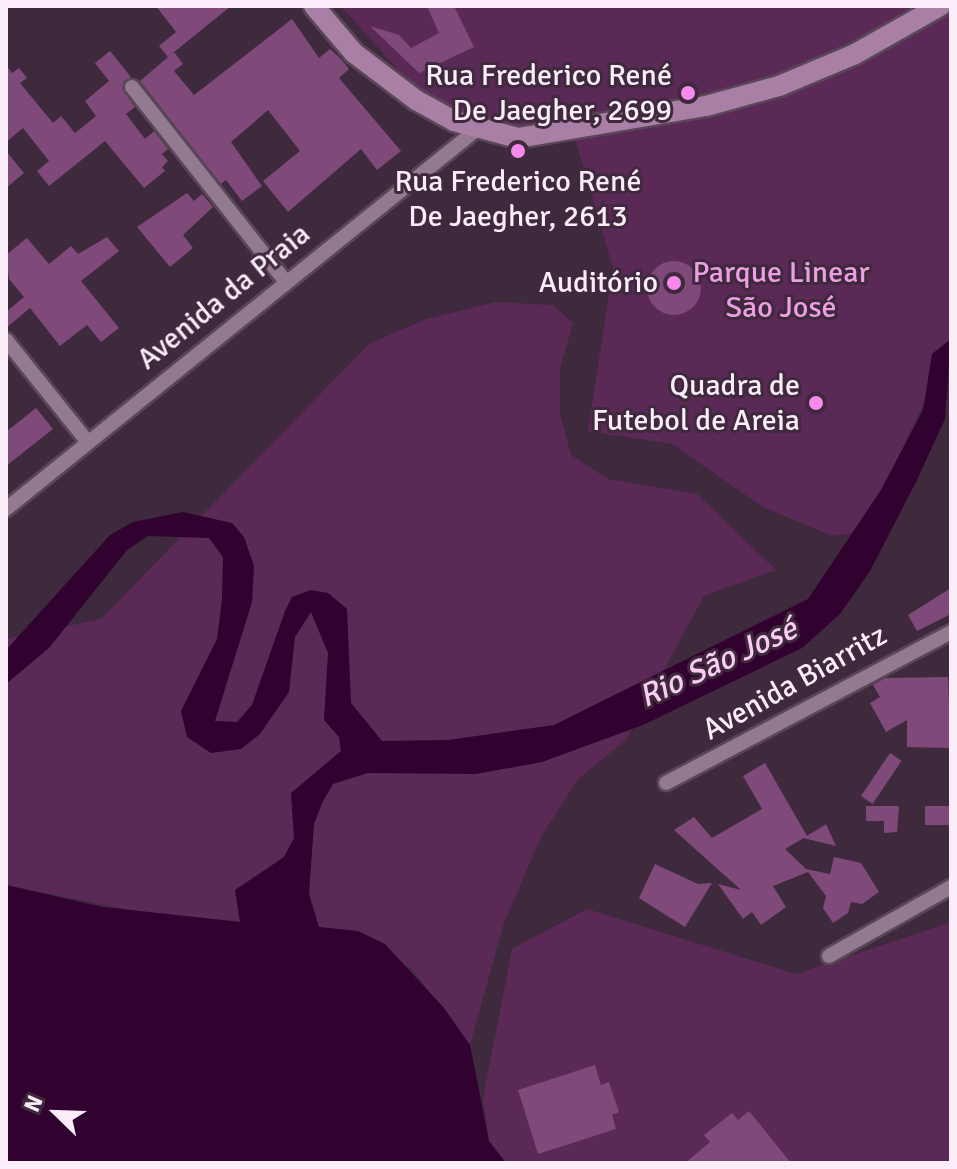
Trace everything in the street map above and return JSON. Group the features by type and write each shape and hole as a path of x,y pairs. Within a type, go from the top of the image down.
{"main road":[{"path":"314,6 391,83 476,130 523,138 720,102 779,86 855,54 940,6"}],"street":[{"path":"132,87 285,281"},
{"name":"Avenida da Praia","path":"6,509 476,130"},
{"path":"6,340 87,441"},
{"name":"Avenida Biarritz","path":"666,783 951,632"},
{"path":"829,956 951,887"}],"green space":[{"path":"341,6 925,6 778,80 495,132 414,88"},
{"name":"Parque Linear São José","path":"951,7 951,346 873,510 853,533 832,536 763,507 672,444 588,431 613,268 574,135 868,52"},
{"path":"496,302 553,305 573,323 560,369 560,414 571,455 608,479 697,494 776,570 704,596 626,740 578,779 541,837 504,923 470,1045 411,968 297,927 134,911 6,885 6,639 101,619 369,344 426,319"},
{"path":"587,909 796,974 951,922 951,1163 506,1163 489,1141 483,1099 512,949"}],"water":[{"name":"Rio São José","path":"951,339 945,419 916,482 870,571 840,614 802,648 643,725 542,762 476,774 368,773 333,784 323,801 314,824 309,894 319,927 358,931 385,944 444,1008 470,1045 489,1141 506,1163 6,1163 6,885 103,907 240,922 235,890 284,857 294,838 291,793 341,751 339,737 324,720 328,653 311,612 295,637 289,692 260,734 241,749 211,753 187,737 181,711 217,639 222,599 223,557 209,538 148,536 127,550 49,648 6,684 6,650 110,535 133,522 183,512 232,523 244,537 254,566 252,602 215,721 237,722 252,705 292,597 311,590 328,593 347,609 351,703 382,741 448,740 554,725 808,599 881,490 923,410 932,354"}],"building":[{"path":"156,6 231,6 168,57 159,46 176,32"},
{"path":"427,6 454,6 474,47 419,73 370,26 399,35 411,48 439,33"},
{"path":"292,19 319,58 330,49 341,59 349,69 339,78 401,151 377,170 361,149 288,212 263,181 300,151 268,110 231,142 262,186 242,201 226,180 221,184 140,81 174,52 183,64 174,71 194,95"},
{"path":"110,51 131,77 122,88 135,107 126,114 145,139 154,131 168,149 162,154 168,161 162,167 165,171 144,188 105,141 49,186 37,171 49,161 23,128 6,142 6,65 12,73 19,68 27,78 20,83 53,123 61,116 75,133 96,116 85,101 109,81 95,63"},
{"path":"6,151 24,173 6,188"},
{"path":"187,193 194,201 202,194 213,207 183,235 193,248 170,267 137,227"},
{"path":"107,237 119,251 81,281 119,328 101,342 87,325 60,346 30,308 6,328 6,312 24,297 9,279 6,255 27,238 49,264 71,246 78,254"},
{"name":"Auditório","path":"674,261 693,269 701,288 693,307 674,315 655,307 647,288 655,269"},
{"path":"36,408 53,429 6,466 6,432"},
{"path":"951,588 951,614 917,631 908,615"},
{"path":"948,677 951,748 907,747 907,720 886,732 870,703 880,697 873,685 885,678"},
{"path":"890,753 902,761 873,804 861,796"},
{"path":"765,763 807,836 785,849 806,869 830,874 834,857 861,863 879,892 862,904 851,902 848,913 833,923 823,908 826,896 808,872 773,886 786,907 761,925 752,912 743,919 718,884 741,890 674,830 694,817 712,838 762,809 743,776"},
{"path":"866,806 899,806 897,832 884,833 884,821 866,821"},
{"path":"925,806 951,806 951,825 925,825"},
{"path":"826,824 836,846 803,838 820,828"},
{"path":"655,864 698,884 712,883 685,927 639,898"},
{"path":"595,1065 601,1085 609,1082 619,1112 612,1115 616,1129 538,1154 518,1090"},
{"path":"749,1111 791,1163 685,1163 710,1142 704,1135 732,1113 738,1120"}],"place":[{"name":"Rua Frederico René De Jaegher, 2699","path":"688,93"},
{"name":"Rua Frederico René De Jaegher, 2613","path":"518,151"},
{"name":"Auditório","path":"674,283"},
{"name":"Quadra de Futebol de Areia","path":"816,403"}]}
